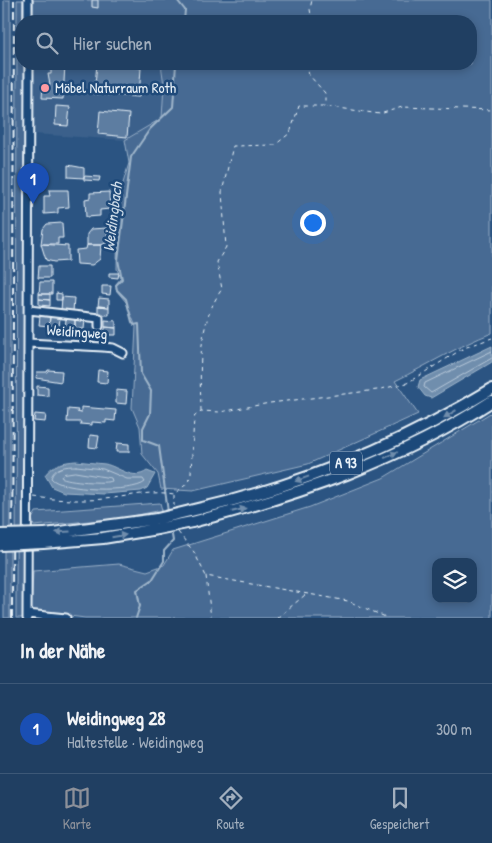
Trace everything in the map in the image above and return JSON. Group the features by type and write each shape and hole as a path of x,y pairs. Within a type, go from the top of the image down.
{"highway":[{"name":"A 93","path":"157,524 190,511 264,492 342,464 434,423 492,389"},
{"name":"A 93","path":"0,546 44,538 157,524 192,522 247,508 347,474 418,443 492,401"},
{"name":"A 93","path":"0,535 44,538"}],"street":[{"path":"28,0 28,15"},
{"name":"Weidingweg","path":"28,70 27,616 66,618"},
{"name":"Weidingweg","path":"29,310 98,318 99,326"},
{"name":"Weidingweg","path":"28,343 113,348 123,353"}],"path":[{"path":"311,15 312,0"},
{"path":"308,70 309,75 325,93 325,106"},
{"path":"201,411 200,362 207,317 212,302 222,289 217,262 226,248 222,192 233,146 275,145 290,133 299,106 325,106 380,114 402,107 492,110"},
{"path":"28,497 57,500 103,500 160,492 174,494 188,484 191,473 194,417 201,411 220,412 270,403 377,390 407,383 464,348 492,338"},
{"path":"179,534 194,552 206,576 210,618"},
{"path":"206,576 348,601 388,618"},
{"path":"277,618 306,595"}],"shaded area":[{"path":"4,0 10,0 10,618 4,618"},
{"path":"17,0 23,0 23,15 17,15"},
{"path":"33,0 492,0 492,333 395,381 418,414 308,464 193,491 161,489 158,474 142,454 140,427 132,408 136,327 126,302 116,290 116,284 121,278 117,269 118,200 129,163 125,140 162,118 164,85 162,70 477,70 477,15 33,15"},
{"path":"17,70 24,70 25,618 16,618"},
{"path":"32,70 162,70 164,85 162,118 125,140 33,134"},
{"path":"492,412 492,618 85,618 31,611 33,571 119,564 147,571 164,565 173,550 310,507 383,478"},
{"path":"160,503 162,510 123,518 34,526 32,519 36,512"}],"water":[{"path":"492,346 492,362 431,398 425,396 418,387 420,380"},
{"path":"76,461 105,464 136,475 147,471 155,474 147,488 141,491 104,494 64,492 52,487 45,475 48,471 59,464"}],"building":[{"path":"92,0 98,0 98,8 92,7"},
{"path":"51,70 65,70 63,99 42,98 43,84 50,85 48,74 51,74"},
{"path":"96,70 141,70 139,97 94,94"},
{"path":"56,106 70,107 68,126 55,125"},
{"path":"100,111 129,114 127,137 98,134"},
{"path":"68,165 84,168 84,178 68,177"},
{"path":"84,176 100,177 99,181 84,180"},
{"path":"49,190 68,190 69,207 58,208 58,213 44,214 44,196 50,196"},
{"path":"109,192 110,209 100,210 100,216 86,217 85,199 90,198 90,193"},
{"path":"62,223 63,238 58,238 58,244 41,244 43,229 47,224"},
{"path":"107,228 108,242 101,245 87,245 87,234 91,229"},
{"path":"41,244 68,246 68,261 54,262 46,260"},
{"path":"87,245 101,245 100,259 92,265 77,264 76,250 86,249"},
{"path":"39,266 50,266 50,278 38,278"},
{"path":"109,273 119,273 118,278 109,277"},
{"path":"40,282 52,282 52,294 39,294"},
{"path":"102,286 111,286 110,295 102,294"},
{"path":"56,293 62,294 62,300 56,300"},
{"path":"39,294 50,294 50,300 39,299"},
{"path":"62,297 74,298 73,312 61,311"},
{"path":"99,298 109,299 109,307 98,306"},
{"path":"39,299 50,300 50,306 39,305"},
{"path":"98,306 109,307 109,315 98,315"},
{"path":"40,316 50,317 49,326 39,325"},
{"path":"50,317 60,318 59,327 49,326"},
{"path":"66,319 75,319 75,329 65,328"},
{"path":"75,319 85,320 84,329 75,329"},
{"path":"105,320 116,321 116,328 105,327"},
{"path":"105,327 116,328 116,335 105,335"},
{"path":"48,370 62,371 61,382 36,378 37,372 47,372"},
{"path":"98,370 108,371 107,383 97,382"},
{"path":"37,386 48,387 48,396 37,395"},
{"path":"116,390 127,391 126,404 116,403"},
{"path":"81,407 116,410 115,421 106,420 106,423 92,422 92,425 80,424 81,422 67,422 68,409 78,410 77,412 81,413"},
{"path":"35,414 46,415 45,422 34,421"},
{"path":"90,435 99,436 97,448 89,447"},
{"path":"117,443 129,444 129,452 116,452"}],"waterway":[{"name":"Weidingbach","path":"177,0 185,10 185,15"},
{"name":"Weidingbach","path":"168,512 159,446 143,440 143,428 150,414 151,391 141,374 139,324 134,325 132,322 126,299 117,290 116,285 122,279 118,260 131,157 150,129 173,107 176,70"},
{"name":"Weidingbach","path":"136,618 140,606 137,590 152,580 164,561 164,551 173,541 171,529"}],"railway":[{"path":"12,618 14,0"}],"place":[{"name":"Möbel Naturraum Roth","path":"45,88"},
{"name":"Weidingweg 28","path":"33,204"}]}
